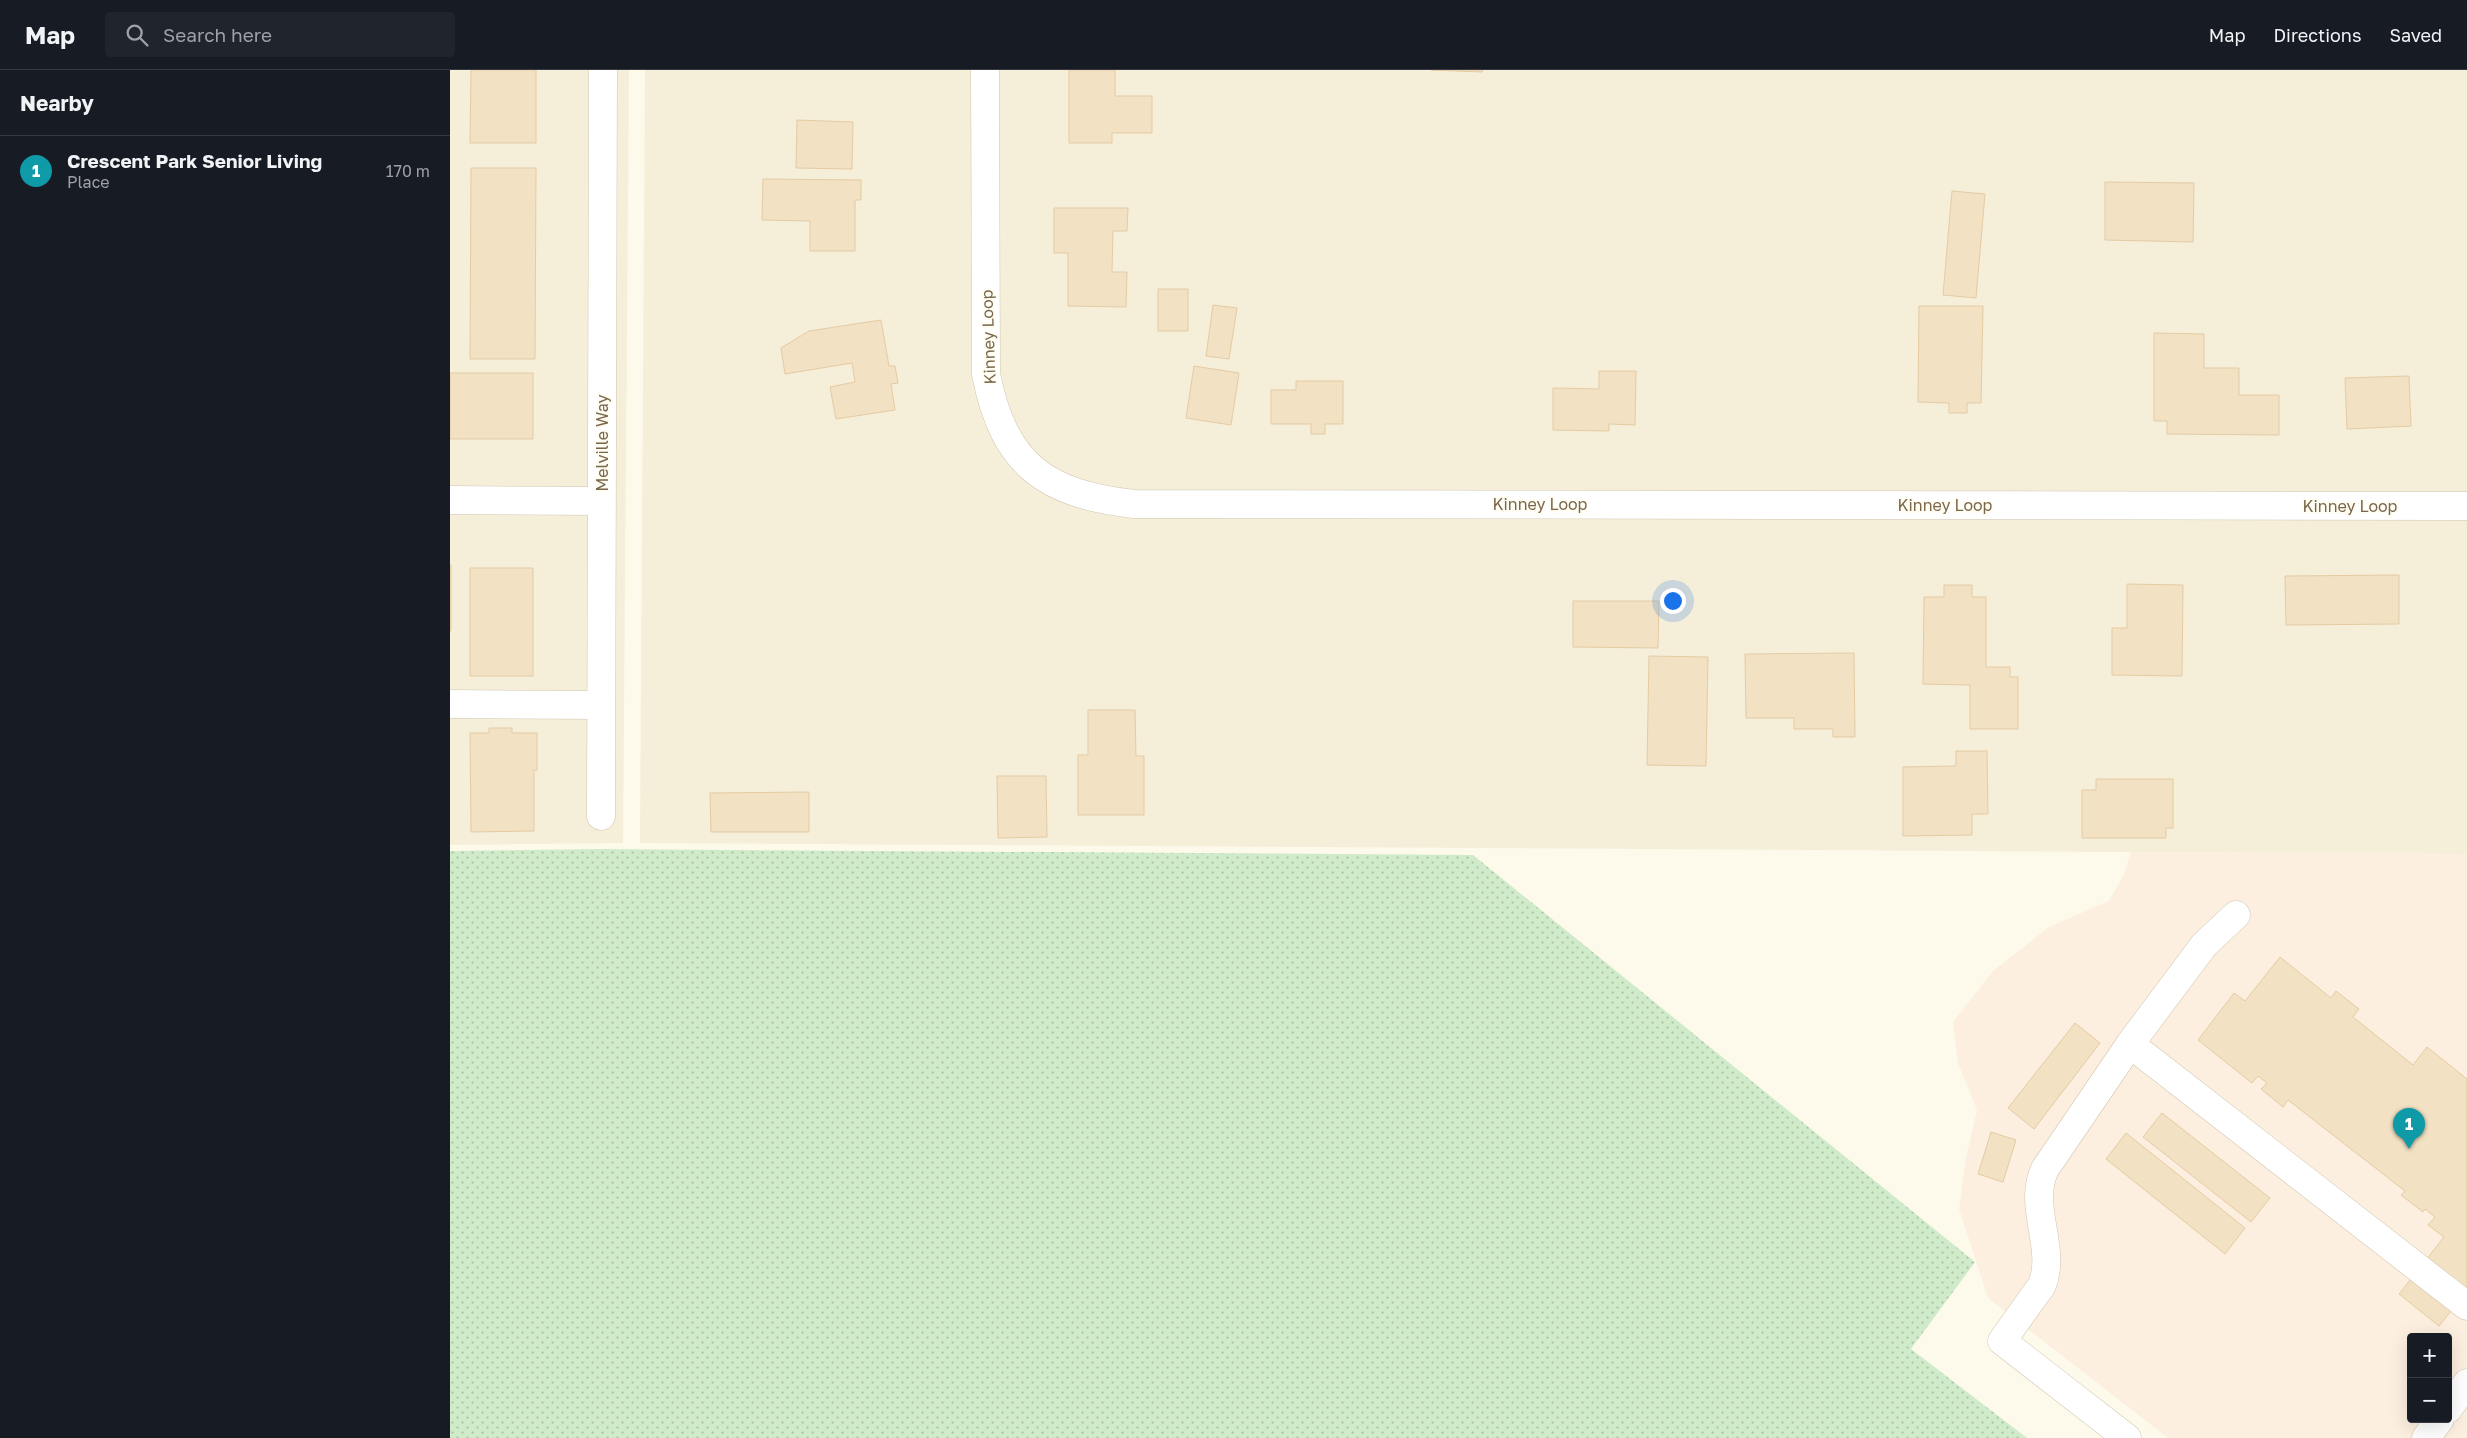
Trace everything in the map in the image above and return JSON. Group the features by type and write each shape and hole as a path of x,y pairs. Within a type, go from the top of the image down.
{"street":[{"name":"Melville Way","path":"601,816 603,70"},
{"name":"Kinney Loop","path":"985,70 986,374 991,400 1010,443 1023,462 1042,478 1086,496 1111,501 1144,504 2467,506"},
{"path":"450,500 602,501"},
{"path":"450,704 601,705"},
{"path":"2128,1438 2002,1341 2042,1285 2046,1276 2047,1268 2040,1215 2041,1177 2130,1044 2204,945 2236,915"},
{"path":"2130,1044 2467,1306"},
{"path":"2452,1403 2467,1383"},
{"path":"2426,1438 2437,1423"}],"shaded area":[{"path":"450,70 629,70 623,843 450,845"},
{"path":"645,70 2467,70 2467,854 640,843"},
{"path":"2131,852 2467,854 2467,1438 2168,1438 1988,1298 1959,1209 1966,1158 1977,1110 1958,1063 1953,1022 1993,971 2049,927 2109,901 2124,874"}],"green space":[{"path":"597,849 1473,855 1975,1262 1911,1349 2027,1438 450,1438 450,851"}],"building":[{"path":"471,70 536,70 536,143 470,143"},
{"path":"1069,70 1115,70 1115,96 1152,96 1152,133 1112,133 1112,143 1069,143"},
{"path":"1431,70 1483,70 1482,72"},
{"path":"797,120 853,122 852,169 796,168"},
{"path":"471,168 536,168 535,359 470,359"},
{"path":"763,179 861,180 861,200 855,200 855,251 810,251 810,221 762,220"},
{"path":"2105,182 2194,183 2193,242 2105,240"},
{"path":"1952,191 1985,194 1976,298 1943,295"},
{"path":"1054,208 1128,208 1127,231 1113,231 1112,272 1127,272 1126,307 1068,306 1068,253 1054,253"},
{"path":"1158,289 1188,289 1188,331 1158,331"},
{"path":"1213,305 1237,308 1229,359 1206,356"},
{"path":"1919,306 1983,306 1981,403 1967,403 1967,413 1949,413 1949,403 1918,402"},
{"path":"881,320 889,366 895,366 898,383 891,384 895,410 836,419 830,387 855,382 852,363 785,374 781,348 809,331"},
{"path":"2154,333 2204,334 2204,368 2239,368 2239,395 2279,395 2279,435 2167,434 2167,421 2154,421"},
{"path":"1194,366 1239,373 1231,425 1186,418"},
{"path":"1599,371 1636,371 1635,425 1609,424 1609,431 1553,430 1553,388 1599,389"},
{"path":"450,373 533,373 533,439 450,439"},
{"path":"2409,376 2411,426 2347,429 2345,378"},
{"path":"1296,381 1343,381 1343,424 1325,424 1325,434 1311,434 1311,424 1271,424 1271,390 1296,390"},
{"path":"451,565 451,631 450,631"},
{"path":"470,568 533,568 533,676 470,676"},
{"path":"2399,575 2399,624 2286,625 2285,576"},
{"path":"2127,584 2183,585 2182,676 2112,675 2112,628 2127,628"},
{"path":"1944,585 1972,585 1972,597 1986,597 1986,667 2010,667 2010,677 2018,677 2018,729 1970,729 1970,685 1923,684 1924,597 1944,597"},
{"path":"1573,601 1659,601 1658,648 1573,647"},
{"path":"1854,653 1855,737 1833,737 1833,729 1794,729 1794,718 1746,718 1745,654"},
{"path":"1649,656 1708,657 1706,766 1647,765"},
{"path":"1088,710 1135,710 1136,756 1144,756 1144,815 1078,815 1078,755 1088,755"},
{"path":"489,728 512,728 512,733 537,733 537,770 534,770 534,831 471,832 470,733 489,733"},
{"path":"1956,751 1987,751 1988,814 1972,814 1972,835 1903,836 1903,767 1956,766"},
{"path":"997,776 1046,776 1047,837 998,838"},
{"path":"2096,779 2173,779 2173,828 2166,828 2166,838 2082,838 2082,790 2096,790"},
{"path":"809,792 809,832 711,832 710,793"},
{"path":"2280,957 2331,998 2336,991 2359,1009 2353,1017 2413,1065 2427,1047 2467,1079 2467,1291 2439,1326 2399,1294 2444,1237 2428,1225 2435,1217 2425,1209 2423,1212 2401,1195 2405,1191 2288,1100 2283,1107 2261,1089 2267,1083 2258,1076 2252,1083 2198,1040 2234,993 2245,1001"},
{"path":"2075,1023 2100,1043 2034,1129 2008,1108"},
{"path":"2162,1113 2270,1198 2251,1222 2143,1137"},
{"path":"1991,1132 2016,1140 2003,1182 1978,1174"},
{"path":"2126,1133 2245,1228 2225,1254 2106,1159"}],"place":[{"name":"Crescent Park Senior Living","path":"2409,1149"}]}
